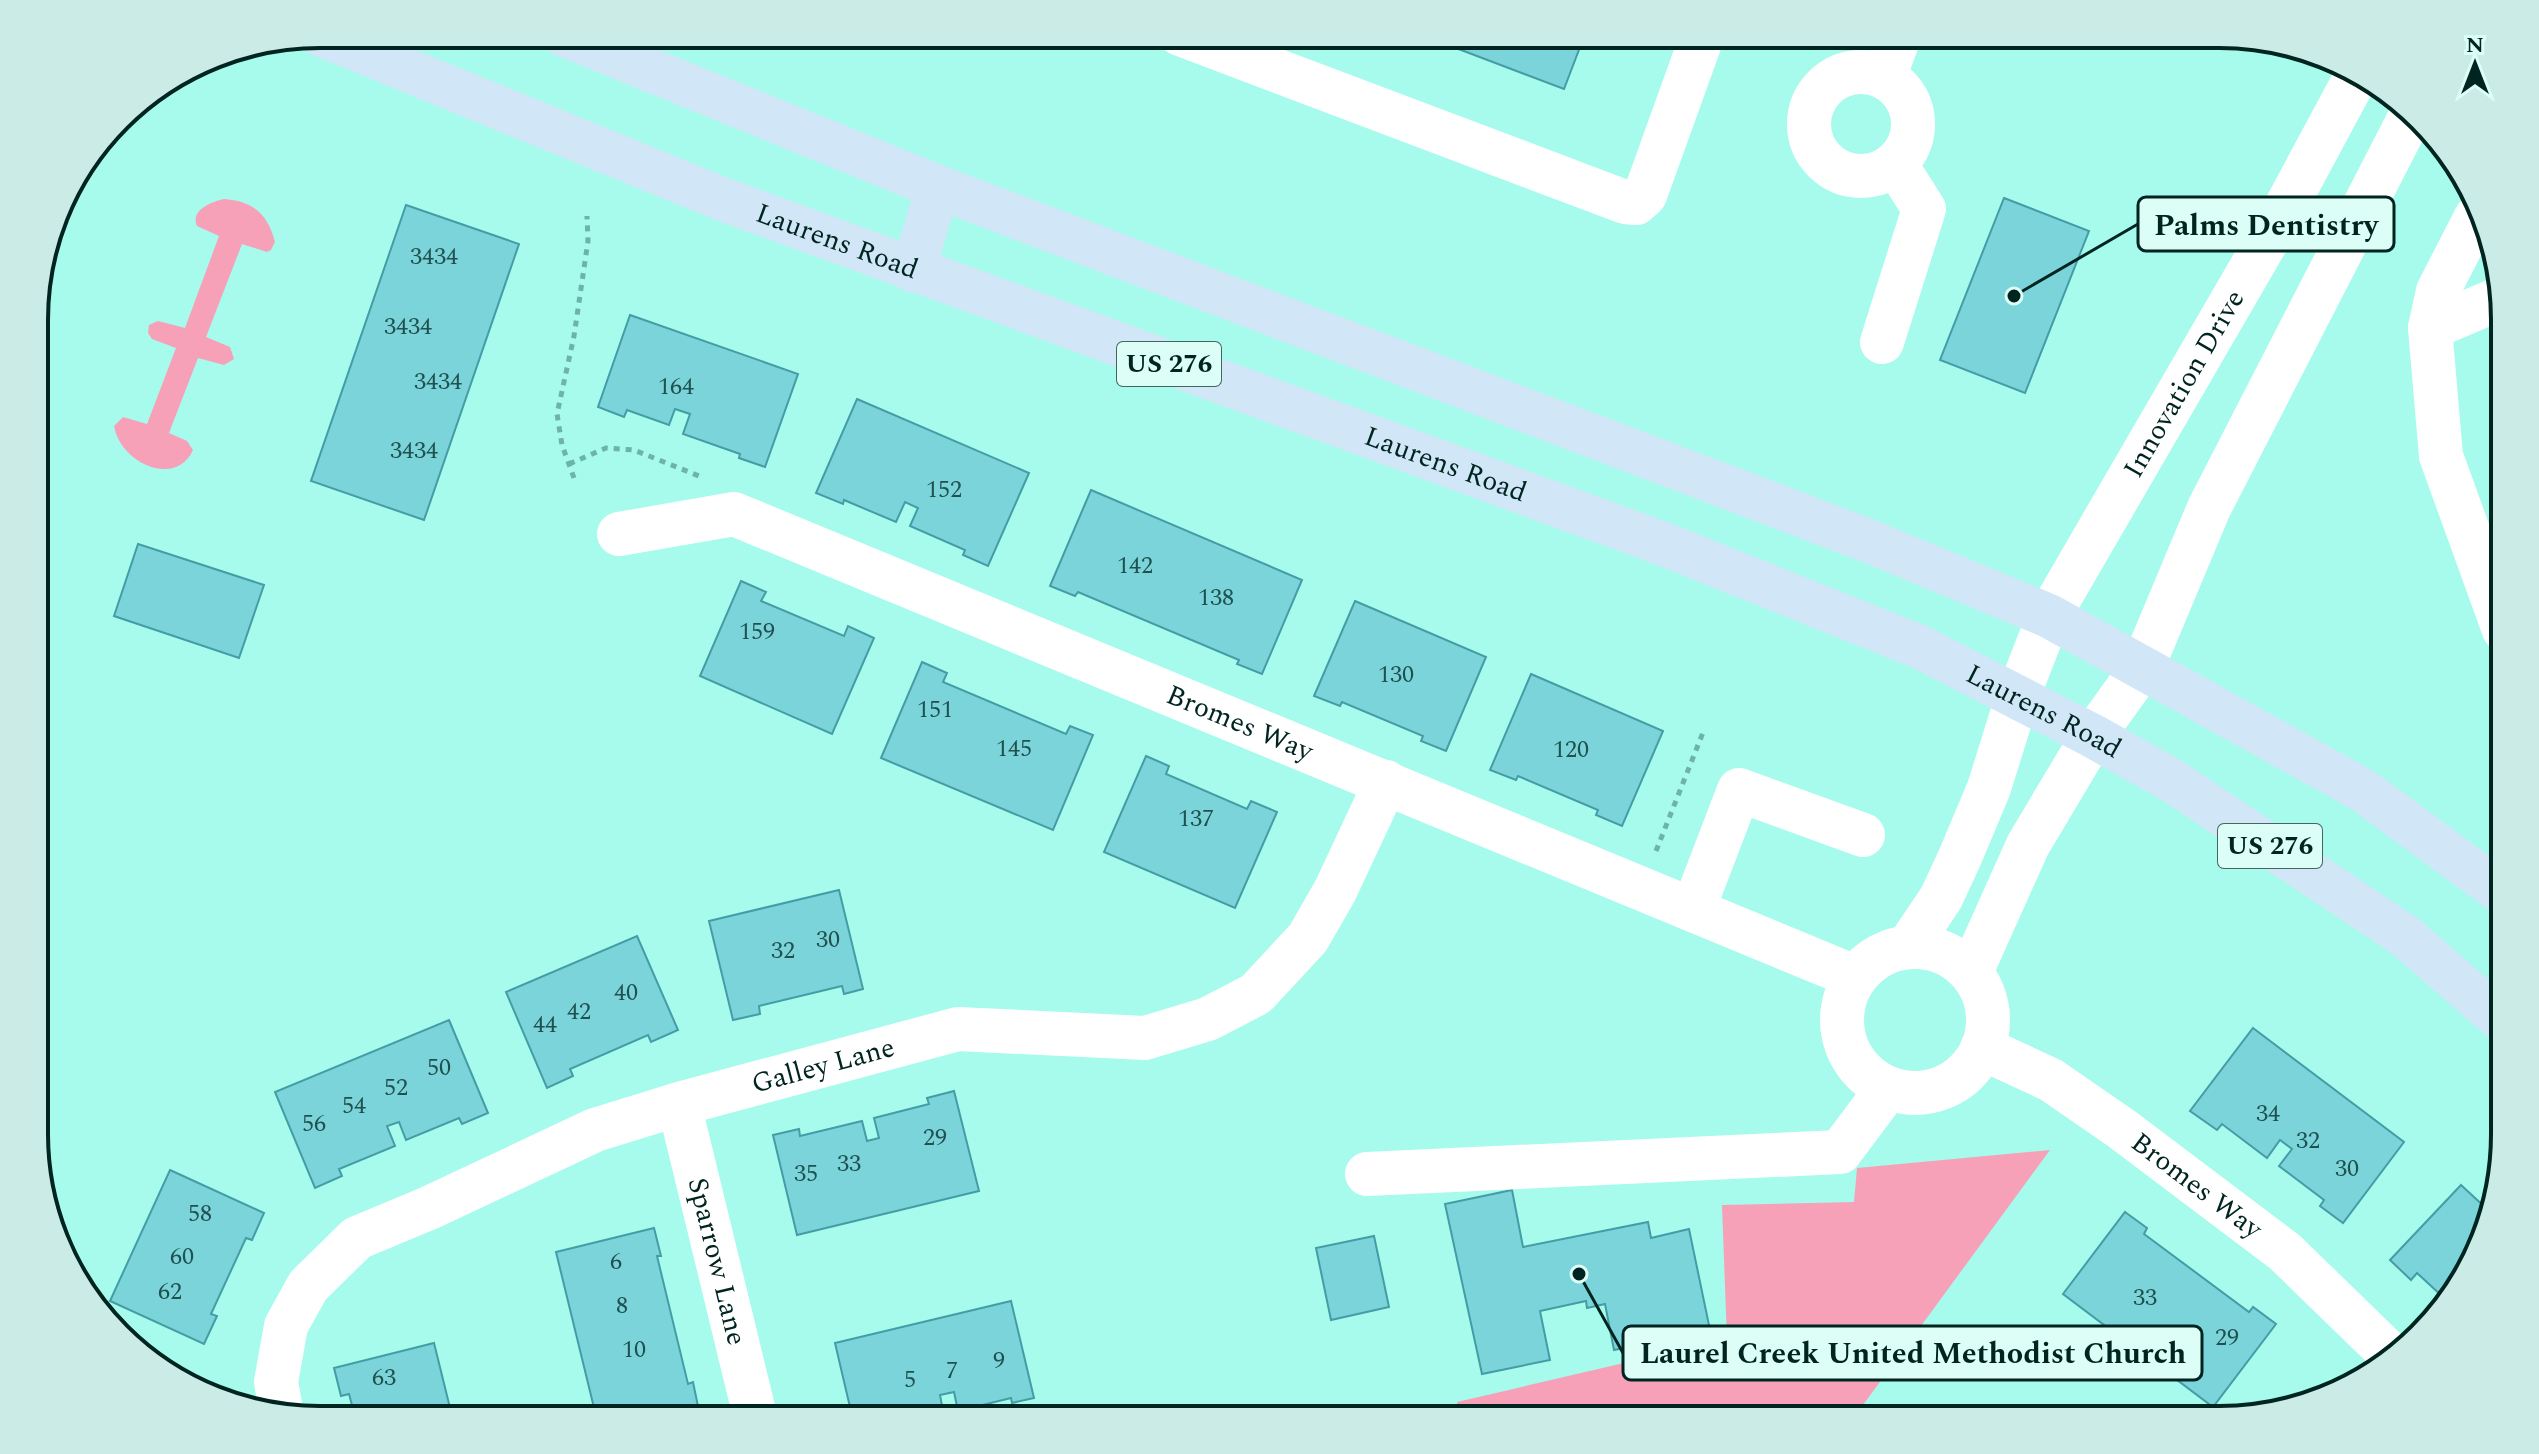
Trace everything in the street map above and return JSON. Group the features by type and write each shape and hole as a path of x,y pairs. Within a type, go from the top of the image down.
{"main road":[{"name":"Laurens Road","path":"356,49 722,199 1661,543 1920,647 2171,780 2405,936 2490,1010"},
{"path":"598,49 938,187 1869,541 2049,616 2364,791 2490,884"},
{"path":"913,271 938,187"}],"street":[{"path":"1218,49 1625,202 1636,203 1645,195 1698,48"},
{"path":"1884,77 1895,48"},
{"path":"1867,73 1884,77 1898,87 1908,101 1913,118 1913,135 1907,151 1896,165 1874,173 1852,175 1831,167 1819,155 1810,132 1812,106 1820,91 1833,80 1849,74 1867,73"},
{"name":"Innovation Drive","path":"1908,947 1941,898 1960,857 1989,788 2017,698 2049,616 2280,218 2353,83"},
{"path":"1971,972 2028,845 2093,736 2142,668 2209,508 2406,124"},
{"path":"1882,342 1924,209 1896,165"},
{"path":"2473,223 2438,291 2430,328 2441,456 2490,591"},
{"path":"2430,328 2490,303"},
{"name":"Bromes Way","path":"619,534 734,514 1855,977"},
{"name":"Galley Lane","path":"280,1403 276,1382 286,1326 308,1286 357,1238 429,1208 595,1130 679,1104 958,1029 1145,1038 1208,1019 1256,994 1308,938 1335,891 1386,782"},
{"path":"1693,910 1739,790 1863,835"},
{"path":"1908,947 1931,948 1953,957 1971,972 1983,992 1989,1014 1987,1037 1978,1058 1963,1076 1943,1088 1925,1093 1906,1093 1871,1079 1858,1066 1848,1051 1842,1032 1842,1013 1846,994 1855,977 1869,963 1886,953 1908,947"},
{"name":"Bromes Way","path":"1982,1048 2051,1080 2122,1129 2285,1252 2385,1350"},
{"path":"1367,1174 1840,1152 1888,1088"},
{"name":"Sparrow Lane","path":"679,1104 753,1406"}],"path":[{"path":"574,478 562,445 557,414 574,336 588,241 587,216"}],"shaded area":[{"path":"224,199 243,203 258,211 268,224 275,242 267,252 242,244 206,337 230,347 234,359 224,365 198,358 169,433 187,441 193,450 185,461 175,467 163,469 150,466 127,451 114,426 123,417 147,424 176,348 152,339 148,333 149,325 158,321 185,328 219,236 197,226 196,215 208,205"},
{"path":"2050,1150 1863,1405 1458,1405 1457,1402 1727,1339 1722,1205 1854,1202 1857,1168"}],"building":[{"path":"1457,48 1580,48 1564,89"},
{"path":"2004,198 2089,231 2025,393 1940,360"},
{"path":"406,205 519,244 424,520 311,481"},
{"path":"630,315 798,374 765,467 739,458 740,454 683,434 690,414 675,409 669,425 627,410 624,417 598,407"},
{"path":"857,399 1029,473 988,566 963,555 965,550 910,526 918,508 905,502 896,522 844,500 843,504 816,493"},
{"path":"1091,490 1302,580 1262,674 1237,664 1239,660 1078,592 1075,596 1050,586"},
{"path":"138,544 264,585 239,658 114,616"},
{"path":"741,581 766,592 761,601 844,636 848,626 874,638 832,734 700,676"},
{"path":"1355,601 1486,657 1446,751 1421,741 1423,736 1342,702 1340,706 1314,696"},
{"path":"922,662 947,673 943,682 1066,734 1070,726 1093,735 1053,830 881,758"},
{"path":"1531,674 1663,731 1622,826 1596,815 1598,810 1518,776 1516,780 1490,770"},
{"path":"1146,756 1169,766 1166,774 1247,809 1251,801 1277,812 1235,908 1104,852"},
{"path":"839,890 863,989 844,994 842,986 759,1006 760,1014 733,1020 709,921"},
{"path":"637,936 678,1030 651,1042 648,1035 570,1069 573,1076 547,1088 506,992"},
{"path":"449,1020 488,1113 462,1124 459,1118 406,1140 399,1122 387,1126 395,1146 339,1169 342,1176 315,1188 275,1092"},
{"path":"2253,1028 2404,1142 2343,1223 2320,1206 2324,1200 2279,1166 2292,1149 2280,1140 2267,1158 2222,1124 2217,1130 2190,1111"},
{"path":"954,1091 979,1191 797,1235 773,1135 799,1129 800,1136 862,1121 867,1141 879,1138 874,1118 929,1104 927,1098"},
{"path":"170,1170 264,1213 252,1240 246,1238 211,1314 217,1316 204,1344 110,1301"},
{"path":"2461,1185 2482,1204 2455,1270 2439,1294 2417,1273 2411,1280 2390,1260"},
{"path":"1512,1190 1523,1247 1648,1222 1651,1238 1689,1229 1710,1330 1614,1350 1605,1304 1587,1308 1586,1301 1540,1311 1550,1360 1482,1374 1445,1204"},
{"path":"2125,1212 2147,1228 2144,1234 2249,1312 2253,1307 2276,1324 2215,1405 2210,1405 2063,1294"},
{"path":"654,1228 661,1256 657,1256 688,1384 693,1382 698,1406 594,1406 556,1252"},
{"path":"1374,1236 1389,1307 1331,1320 1316,1248"},
{"path":"1011,1301 1034,1398 1012,1403 1011,1398 980,1406 957,1406 954,1392 940,1395 942,1406 850,1406 835,1343"},
{"path":"434,1343 450,1406 352,1406 349,1394 341,1396 334,1368"}],"place":[{"name":"Palms Dentistry","path":"2014,296"},
{"name":"Laurel Creek United Methodist Church","path":"1579,1274"}]}
